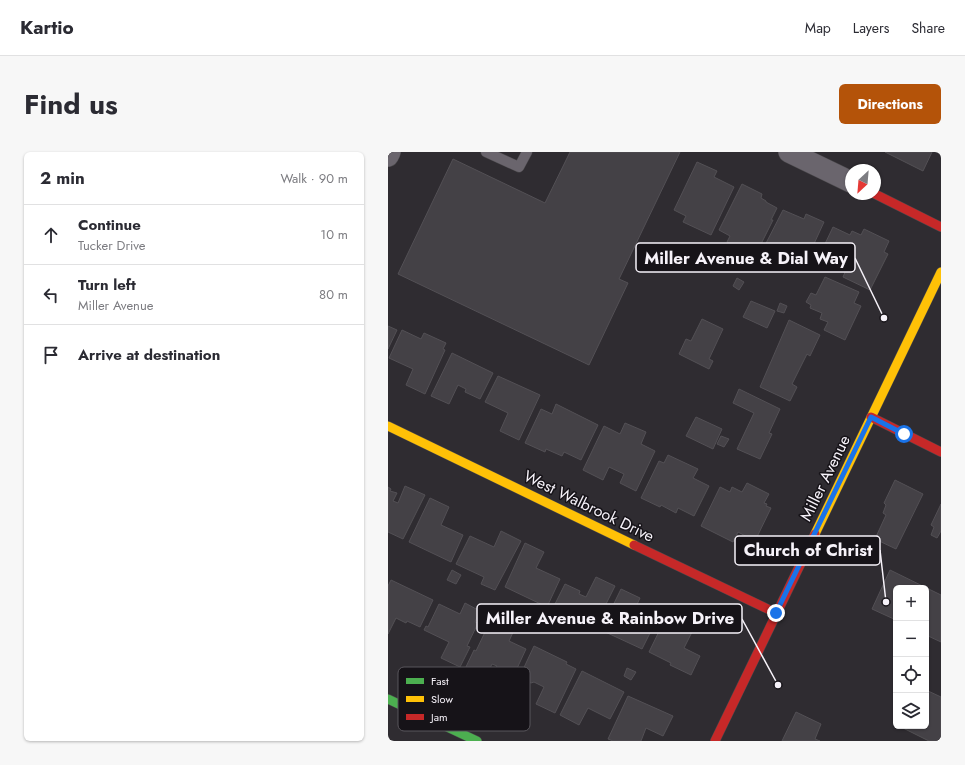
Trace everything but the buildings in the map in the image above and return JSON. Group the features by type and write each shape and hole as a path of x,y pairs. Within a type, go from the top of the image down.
{"street":[{"path":"388,156 390,152"},
{"path":"789,152 845,179"},
{"path":"881,197 941,227"},
{"name":"Miller Avenue","path":"715,741 941,272"},
{"path":"871,417 941,452"},
{"name":"West Walbrook Drive","path":"388,426 776,613"},
{"path":"388,699 398,704"},
{"path":"456,731 477,741"}],"lane":[{"path":"486,152 519,168 527,152"}],"traffic: fast":[{"path":"388,699 398,704"},
{"path":"456,731 477,741"}],"traffic: slow":[{"path":"815,534 941,272"},
{"path":"388,426 634,545"}],"traffic: jam":[{"path":"881,197 941,227"},
{"path":"871,417 941,452"},
{"path":"715,741 815,534"},
{"path":"634,545 776,613"}],"place":[{"name":"Miller Avenue & Dial Way","path":"884,318"},
{"name":"Church of Christ","path":"886,602"},
{"name":"Miller Avenue & Rainbow Drive","path":"778,685"}],"route":[{"path":"776,613 871,417 904,434"}]}
